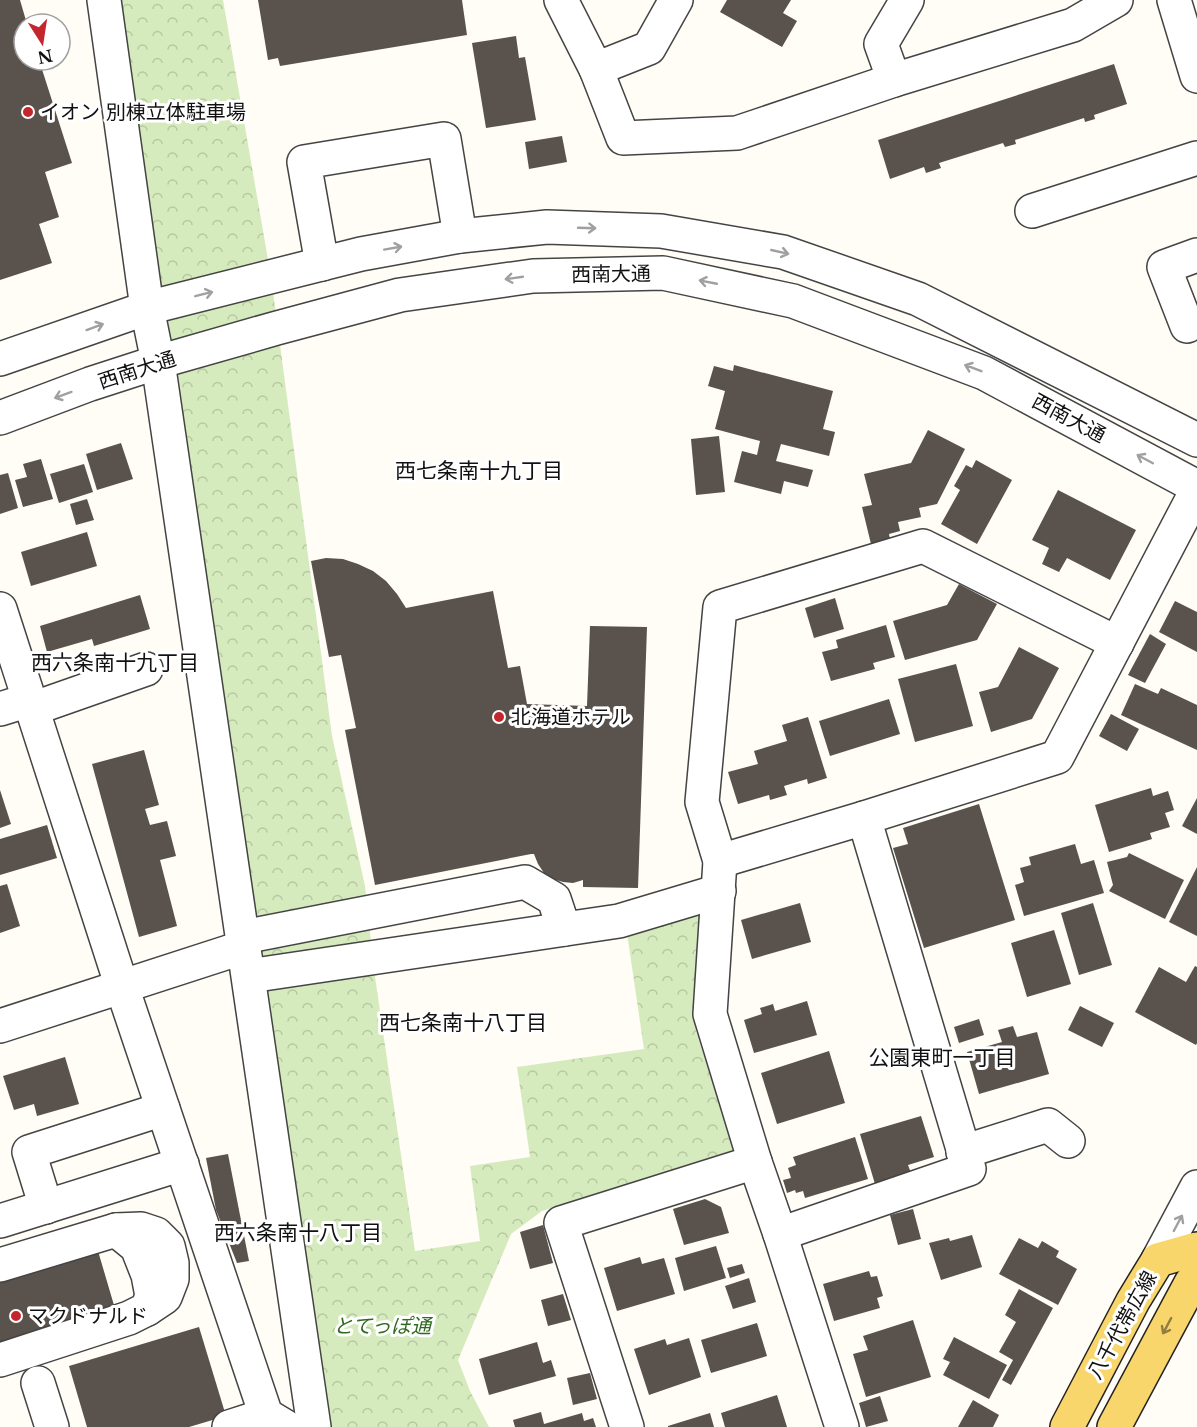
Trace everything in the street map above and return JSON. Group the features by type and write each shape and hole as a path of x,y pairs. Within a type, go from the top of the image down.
{"main road":[{"name":"八千代帯広線","path":"1067,1427 1133,1301 1158,1260 1197,1249"},
{"name":"八千代帯広線","path":"1114,1427 1191,1283 1197,1276"}],"street":[{"path":"104,0 147,308 158,362 314,1427"},
{"path":"561,0 597,69 623,138 737,133 894,80 1072,25 1116,0"},
{"path":"597,69 649,48 676,0"},
{"path":"894,80 881,44 907,0"},
{"path":"1174,0 1197,76"},
{"path":"322,264 304,162 444,139 460,236"},
{"path":"1032,211 1197,158"},
{"name":"西南大通","path":"0,359 147,308 361,254 460,236 547,227 661,231 783,252 918,299 1197,440"},
{"path":"1187,326 1164,267 1197,255"},
{"name":"西南大通","path":"0,418 158,362 400,295 532,276 663,273 793,301 984,372 1197,488"},
{"path":"245,953 564,929 619,921 719,876 864,818 1057,757 1197,488"},
{"path":"842,1427 755,1162 710,1014 719,876 702,802 720,607 923,546 1117,643"},
{"path":"0,609 20,706 122,987 182,1164 276,1421 229,1427"},
{"path":"20,706 146,669"},
{"path":"780,1234 969,1169 864,818"},
{"path":"0,1026 122,987 245,953 525,882 554,899 564,929"},
{"path":"46,1207 29,1152 163,1109"},
{"path":"963,1152 1048,1125 1068,1142"},
{"path":"627,1427 561,1223 755,1162"},
{"path":"0,1221 182,1164"},
{"path":"1158,1260 1197,1186"},
{"path":"0,1265 116,1230 141,1229 156,1234 168,1246 172,1263 172,1278 165,1297 147,1309 129,1318 0,1360"},
{"path":"38,1383 52,1427"}],"green space":[{"name":"とてっぽ通","path":"104,0 223,0 271,277 332,736 365,886 374,970 415,1251 480,1241 470,1166 530,1157 517,1067 644,1049 627,933 706,909 696,1031 734,1150 542,1211 511,1234 458,1360 470,1391 489,1427 314,1427"}],"building":[{"name":"イオン 別棟立体駐車場","path":"0,0 20,0 24,12 12,12 12,72 43,72 72,163 45,172 59,217 39,224 52,263 0,280"},
{"path":"258,0 462,0 467,35 280,66 278,58 268,60"},
{"path":"727,0 791,0 783,13 797,21 782,47 720,12"},
{"path":"516,36 519,58 525,57 536,120 486,128 472,43"},
{"path":"1114,64 1127,104 1094,115 1095,119 1085,122 1084,118 1015,140 1016,144 1005,147 1003,143 939,163 941,168 926,173 924,167 890,179 878,140"},
{"path":"562,136 567,162 529,169 525,142"},
{"path":"734,365 833,391 823,429 835,432 829,456 781,444 776,461 813,470 808,487 784,481 781,494 734,482 742,451 757,455 760,441 715,429 725,391 708,386 714,366 733,371"},
{"path":"928,430 965,449 937,504 919,508 921,517 898,522 900,531 889,534 890,539 871,544 862,507 872,505 864,474 911,463"},
{"path":"719,436 725,492 696,495 691,439"},
{"path":"121,443 133,479 97,490 86,454"},
{"path":"41,459 53,499 23,507 15,480 27,477 23,464"},
{"path":"976,460 1012,480 977,544 941,524 960,490 954,486 966,465 972,468"},
{"path":"84,464 93,492 59,503 50,474"},
{"path":"8,473 18,508 0,514 0,475"},
{"path":"1058,490 1136,530 1110,580 1067,558 1059,572 1042,564 1049,548 1032,540"},
{"path":"87,499 94,520 76,525 70,504"},
{"path":"87,532 97,566 31,586 21,552"},
{"name":"北海道ホテル","path":"326,558 343,559 373,571 386,581 406,608 493,591 508,668 520,666 527,704 587,706 590,626 647,627 638,888 583,887 583,880 573,883 553,879 544,873 534,854 375,885 345,730 356,728 341,655 329,657 311,561"},
{"path":"959,584 997,604 977,640 905,660 893,621 947,605"},
{"path":"140,595 150,629 94,646 92,639 47,652 40,626"},
{"path":"835,598 844,629 814,638 805,608"},
{"path":"1175,601 1197,612 1197,652 1159,632"},
{"path":"886,625 895,657 873,663 875,669 831,681 822,652 838,648 836,640"},
{"path":"1150,634 1166,644 1145,683 1128,675"},
{"path":"1019,647 1059,668 1032,719 991,732 979,692 998,687"},
{"path":"956,664 973,726 915,742 898,679"},
{"path":"1135,684 1158,694 1161,688 1197,705 1197,750 1121,715"},
{"path":"889,699 900,734 830,756 819,721"},
{"path":"1111,714 1139,729 1127,751 1099,736"},
{"path":"808,717 827,778 808,784 807,779 784,786 787,795 770,800 769,795 738,804 728,772 758,764 754,751 787,741 782,725"},
{"path":"144,750 159,805 145,809 150,825 167,821 176,856 160,860 177,926 139,937 92,764"},
{"path":"1151,788 1153,796 1168,791 1174,810 1165,813 1170,827 1150,833 1152,839 1109,852 1095,805"},
{"path":"0,790 11,824 0,828"},
{"path":"1197,798 1197,834 1182,826"},
{"path":"979,804 1015,920 924,948 893,848 908,844 903,828"},
{"path":"47,825 57,858 0,875 0,839"},
{"path":"1075,844 1081,864 1094,860 1104,893 1024,916 1015,885 1024,882 1020,868 1031,865 1029,857"},
{"path":"1129,853 1184,880 1165,919 1109,891 1113,885 1107,862 1127,857"},
{"path":"1197,867 1197,936 1169,922"},
{"path":"7,884 20,926 0,933 0,886"},
{"path":"800,903 811,942 752,959 741,920"},
{"path":"1093,903 1112,965 1079,975 1061,913"},
{"path":"1054,930 1071,984 1027,997 1011,943"},
{"path":"1195,966 1197,967 1196,1045 1135,1012 1159,967 1186,982"},
{"path":"807,1001 817,1035 754,1053 744,1020 762,1014 760,1008 773,1004 775,1011"},
{"path":"1080,1006 1114,1023 1102,1047 1068,1030"},
{"path":"979,1019 984,1035 959,1043 954,1027"},
{"path":"1013,1026 1017,1037 1037,1032 1049,1074 979,1094 967,1052 1002,1042 998,1030"},
{"path":"829,1051 845,1103 777,1124 761,1073"},
{"path":"65,1057 79,1104 37,1116 34,1104 14,1110 3,1076"},
{"path":"921,1116 934,1157 908,1165 911,1173 875,1184 860,1134"},
{"path":"855,1137 868,1179 805,1198 803,1191 796,1193 795,1190 787,1193 783,1180 791,1178 788,1168 796,1165 793,1157"},
{"path":"228,1154 249,1261 237,1263 216,1210 206,1158"},
{"path":"705,1199 721,1207 729,1233 684,1245 673,1209"},
{"path":"913,1209 921,1239 898,1245 890,1215"},
{"path":"543,1225 553,1263 530,1269 520,1232"},
{"path":"972,1235 982,1267 941,1280 929,1243 949,1238 950,1241"},
{"path":"1019,1238 1038,1248 1042,1241 1059,1251 1056,1257 1077,1269 1058,1305 999,1274"},
{"path":"716,1246 726,1278 684,1291 675,1258"},
{"path":"98,1251 116,1312 0,1343 0,1281"},
{"path":"640,1257 642,1264 664,1258 675,1294 617,1311 604,1268"},
{"path":"742,1264 745,1273 730,1278 727,1268"},
{"path":"869,1271 871,1277 877,1276 883,1296 877,1298 880,1308 834,1321 823,1284"},
{"path":"749,1278 756,1302 733,1309 725,1286"},
{"path":"1019,1289 1053,1308 1011,1385 1002,1380 1013,1360 999,1352 1016,1322 1005,1315"},
{"path":"563,1294 571,1320 548,1326 541,1300"},
{"path":"913,1320 931,1377 866,1397 853,1354 868,1350 863,1336"},
{"path":"757,1323 767,1356 711,1373 701,1340"},
{"path":"199,1327 226,1416 189,1427 87,1427 69,1366"},
{"path":"954,1337 1007,1365 989,1399 943,1375 950,1362 943,1359"},
{"path":"689,1338 701,1377 649,1395 634,1349 665,1339 667,1345"},
{"path":"537,1342 543,1363 551,1360 556,1376 489,1395 479,1359"},
{"path":"590,1373 597,1399 573,1405 567,1378"},
{"path":"777,1395 787,1427 725,1427 721,1413"},
{"path":"880,1396 888,1421 866,1427 859,1403"},
{"path":"973,1400 999,1415 993,1427 958,1427"},
{"path":"541,1412 544,1424 582,1413 584,1421 593,1418 596,1427 515,1427 513,1420"},
{"path":"710,1413 714,1427 668,1427 668,1426"}],"place":[{"name":"イオン 別棟立体駐車場","path":"28,112"},
{"name":"北海道ホテル","path":"499,717"},
{"name":"マクドナルド","path":"16,1316"}],"district":[{"name":"西七条南十九丁目","path":"479,471"},
{"name":"西六条南十九丁目","path":"115,663"},
{"name":"西七条南十八丁目","path":"463,1023"},
{"name":"公園東町一丁目","path":"942,1058"},
{"name":"西六条南十八丁目","path":"298,1233"}]}
